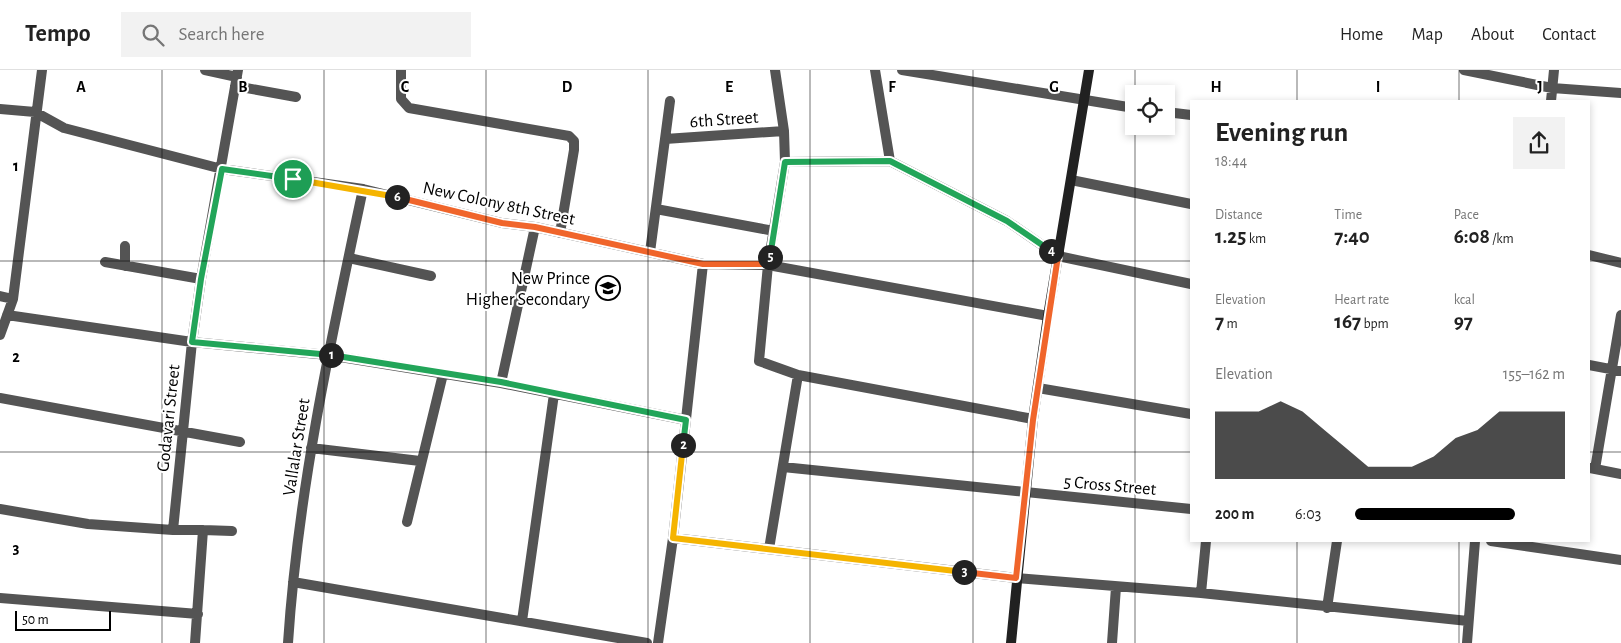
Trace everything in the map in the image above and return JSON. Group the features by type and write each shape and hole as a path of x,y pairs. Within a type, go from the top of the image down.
{"street":[{"path":"0,335 13,299 35,112 42,70"},
{"path":"205,70 296,97"},
{"path":"401,70 401,99 409,108 572,138 574,150 560,233"},
{"path":"776,70 784,131 785,162 768,264 759,361 798,375 1033,420"},
{"path":"875,70 890,161"},
{"path":"902,70 1084,102 1125,107"},
{"path":"1011,643 1033,420 1048,316 1090,70"},
{"path":"1464,70 1552,88 1621,93"},
{"path":"1551,100 1554,70"},
{"name":"Godavari Street","path":"173,530 192,342 201,279 237,78"},
{"name":"6th Street","path":"650,252 670,101"},
{"path":"0,109 35,112"},
{"name":"New Colony 8th Street","path":"35,112 64,128 222,169 364,189 502,223 535,227 703,264 768,264 1048,316"},
{"path":"1175,113 1190,116"},
{"name":"6th Street","path":"665,139 784,131"},
{"path":"785,162 890,161 1007,221 1058,256 1190,284"},
{"path":"1071,180 1190,204"},
{"name":"Vallalar Street","path":"288,643 293,582 312,448 328,354 364,189"},
{"path":"656,209 774,231"},
{"path":"501,382 535,227"},
{"path":"124,266 125,246"},
{"path":"1590,255 1621,263"},
{"path":"349,258 431,276"},
{"path":"105,262 201,279"},
{"path":"658,643 673,538 703,264"},
{"path":"0,296 13,299"},
{"path":"7,315 192,342 328,354 501,382 686,420"},
{"path":"1621,316 1616,370 1592,468 1621,474"},
{"path":"1590,365 1616,370"},
{"path":"407,522 420,461 443,374"},
{"path":"769,549 798,375"},
{"path":"1038,388 1190,414"},
{"path":"522,621 554,394"},
{"path":"0,398 240,442"},
{"path":"312,448 420,461"},
{"name":"5 Cross Street","path":"783,467 1026,494 1190,509"},
{"path":"0,509 88,524 173,530 232,531"},
{"path":"195,643 203,530"},
{"path":"673,538 1016,578 1201,594 1468,621"},
{"path":"1201,594 1206,542"},
{"path":"1327,608 1336,542"},
{"path":"1467,643 1475,542"},
{"path":"1498,542 1621,560"},
{"path":"293,582 647,643"},
{"path":"1112,643 1116,587"},
{"path":"0,598 198,614"}],"place":[{"name":"New Prince Higher Secondary","path":"608,288"}],"route":[{"path":"890,161 1007,221 1058,256 1033,420 1016,578 673,538 686,420 501,382 328,354 192,342 201,279 222,169 293,179 364,189 502,223 535,227 703,264 768,264 785,162 890,161"}]}
